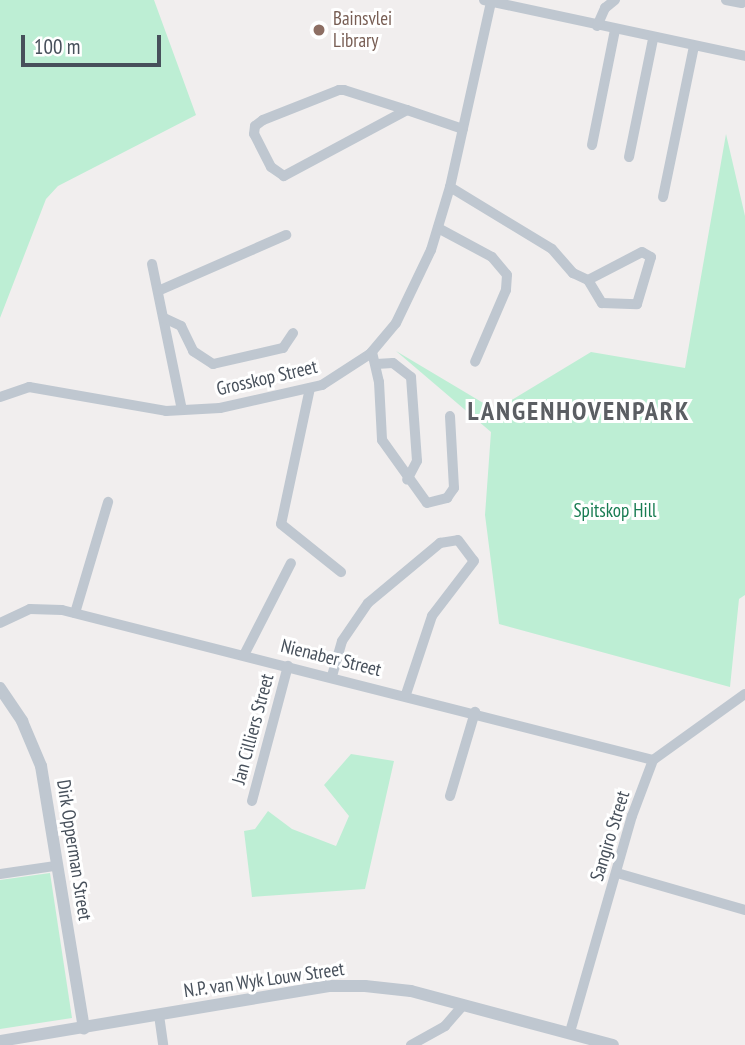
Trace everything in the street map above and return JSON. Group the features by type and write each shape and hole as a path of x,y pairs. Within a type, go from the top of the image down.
{"street":[{"path":"597,26 605,8 615,0"},
{"path":"726,0 742,3"},
{"path":"487,1 653,39 745,56"},
{"name":"Grosskop Street","path":"0,397 29,387 122,405 181,411 220,408 310,388 336,378 372,352 386,339 408,300 438,228 463,129 487,1"},
{"path":"592,145 615,30"},
{"path":"629,156 653,39"},
{"path":"663,197 694,46"},
{"path":"407,110 284,176 271,167 254,134 255,126 262,120 339,90 407,110 463,129"},
{"path":"450,187 552,249 573,273 588,280 602,303 637,304 651,257 642,252 588,280"},
{"path":"438,228 492,257 507,275 506,290 475,362"},
{"path":"158,291 286,236"},
{"path":"152,264 181,411"},
{"path":"164,318 181,326 193,351 213,364 284,348 293,333"},
{"path":"372,352 376,364 382,440 407,480 427,503 452,494 455,482 450,416"},
{"path":"376,364 393,363 411,377 417,461 407,480"},
{"path":"310,388 281,524 341,572"},
{"path":"75,613 108,502"},
{"path":"332,677 342,641 368,603 440,543 458,540 474,561 437,607 410,671 406,695"},
{"path":"244,655 291,563"},
{"name":"Nienaber Street","path":"0,623 30,610 75,613 475,712 653,760"},
{"name":"Jan Cilliers Street","path":"252,801 288,666"},
{"name":"Dirk Opperman Street","path":"0,688 22,721 41,766 55,866 84,1028"},
{"path":"653,760 745,694"},
{"path":"450,796 475,712"},
{"name":"Sangiro Street","path":"570,1032 632,816 653,760"},
{"path":"0,874 55,866"},
{"path":"617,873 745,910"},
{"name":"N.P. van Wyk Louw Street","path":"0,1041 28,1041 84,1028 330,986 411,991 613,1045"},
{"path":"411,1045 445,1026 463,1005"},
{"path":"159,1015 163,1045"}],"green space":[{"path":"0,0 154,0 196,115 58,186 46,199 0,318"},
{"name":"Spitskop Hill","path":"726,134 745,216 745,595 739,599 730,687 499,624 485,515 491,432 396,351 495,410 591,352 685,368"},
{"path":"351,754 394,761 365,889 252,897 244,831 255,829 268,811 292,829 336,846 349,816 324,785"},
{"path":"50,873 72,1018 0,1029 0,880"}],"place":[{"name":"Bainsvlei Library","path":"319,30"}],"district":[{"name":"LANGENHOVENPARK","path":"579,411"}]}
